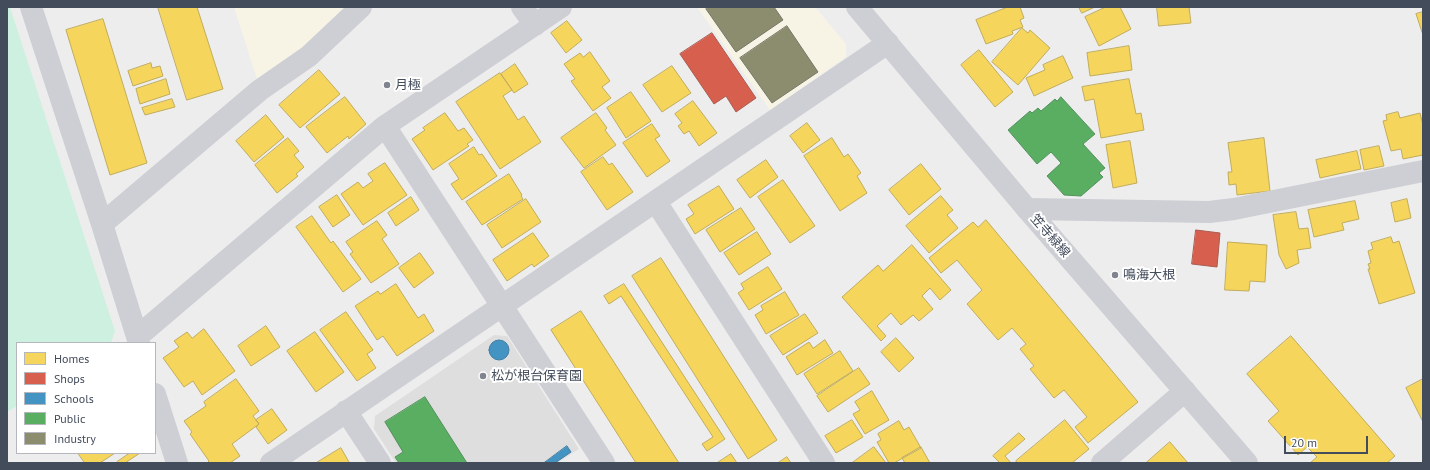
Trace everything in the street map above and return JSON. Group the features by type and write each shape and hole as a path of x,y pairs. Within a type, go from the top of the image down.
{"street":[{"path":"31,7 102,224 138,340 385,126 561,7"},
{"path":"102,224 260,90 309,56 361,7"},
{"path":"522,7 535,25"},
{"name":"笠寺緑線","path":"857,7 1026,209 1247,463"},
{"path":"271,463 888,43"},
{"path":"385,126 604,463"},
{"path":"1026,209 1209,212 1234,209 1423,171"},
{"path":"656,202 824,463"},
{"path":"1102,463 1185,392"},
{"path":"156,397 177,463"},
{"path":"346,411 380,463"}],"shaded area":[{"path":"234,7 353,7 306,52 258,82"},
{"path":"697,7 815,7 846,44 846,57 770,110"},
{"name":"松が根台保育園","path":"494,335 507,336 579,449 557,463 396,463 374,429 375,416"}],"green space":[{"path":"7,7 10,7 115,331 111,342 16,342 16,407 7,412"}],"building: Homes":[{"path":"158,7 197,7 223,89 187,100"},
{"path":"1008,7 1020,7 1024,18 1020,20 1023,27 1012,31 1013,34 986,44 976,20"},
{"path":"1079,7 1095,7 1082,13"},
{"path":"1106,7 1120,7 1131,29 1099,46 1085,17"},
{"path":"1157,7 1189,7 1191,23 1159,26"},
{"path":"1423,12 1423,35 1416,14"},
{"path":"103,19 147,163 110,175 66,30"},
{"path":"567,21 582,40 566,53 551,33"},
{"path":"1022,28 1028,33 1030,30 1050,48 1018,85 992,62"},
{"path":"1129,46 1132,70 1090,76 1087,53"},
{"path":"979,50 1013,92 995,107 961,65"},
{"path":"590,52 610,81 602,87 611,98 593,111 571,81 575,79 564,64 580,53 583,57"},
{"path":"1063,56 1073,78 1034,96 1026,78 1045,70 1043,65"},
{"path":"151,63 152,68 160,66 163,76 133,86 128,71"},
{"path":"515,64 528,84 514,93 501,74"},
{"path":"672,66 691,93 662,112 643,85"},
{"path":"319,70 340,94 300,128 279,105"},
{"path":"500,73 512,90 503,96 518,120 524,116 541,142 500,169 456,102"},
{"path":"166,79 170,94 140,104 136,89"},
{"path":"1129,79 1136,114 1141,113 1144,130 1101,138 1094,99 1085,101 1082,87"},
{"path":"631,92 651,121 626,138 607,108"},
{"path":"345,97 366,124 349,139 348,136 327,153 306,127"},
{"path":"172,99 175,107 145,115 142,108"},
{"path":"693,101 717,133 699,146 689,131 684,134 678,126 682,123 675,114"},
{"path":"1398,112 1400,118 1420,113 1423,125 1423,155 1403,159 1401,149 1391,151 1383,121 1387,120 1386,115"},
{"path":"445,113 458,131 464,128 473,140 467,144 469,146 433,170 412,139 425,130 423,128"},
{"path":"596,113 607,128 605,130 616,145 584,168 561,138"},
{"path":"266,115 284,137 254,162 236,141"},
{"path":"807,123 820,140 803,153 790,136"},
{"path":"652,124 660,136 655,139 670,161 647,177 623,143"},
{"path":"288,138 299,151 294,155 304,167 296,174 298,176 277,193 255,165"},
{"path":"832,138 844,157 848,154 861,173 857,176 867,193 840,211 804,156"},
{"path":"1264,138 1270,191 1237,195 1236,184 1229,185 1228,172 1232,172 1228,143"},
{"path":"1130,141 1137,183 1113,188 1106,145"},
{"path":"1379,146 1384,166 1364,170 1360,150"},
{"path":"474,147 479,155 482,154 497,176 462,200 451,184 459,179 449,164"},
{"path":"1357,151 1361,169 1320,178 1316,160"},
{"path":"603,157 609,165 612,163 633,192 607,210 581,172"},
{"path":"766,160 778,177 750,198 737,180"},
{"path":"385,163 407,195 363,225 341,194 358,182 363,188 373,181 368,174"},
{"path":"921,164 941,189 909,215 889,190"},
{"path":"509,174 523,199 482,225 466,202"},
{"path":"783,180 815,226 790,243 758,197"},
{"path":"719,186 734,209 695,234 686,219 694,214 688,205"},
{"path":"337,195 350,215 333,227 319,207"},
{"path":"941,196 953,210 947,215 958,228 929,253 906,226"},
{"path":"411,197 419,210 396,226 388,213"},
{"path":"526,199 541,222 502,248 487,225"},
{"path":"1407,199 1411,218 1395,222 1391,203"},
{"path":"1355,201 1359,219 1342,223 1344,230 1314,237 1308,210"},
{"path":"741,208 755,229 720,252 706,230"},
{"path":"1296,212 1299,229 1308,228 1311,248 1297,250 1299,263 1286,269 1279,255 1273,215"},
{"path":"312,216 331,243 333,241 361,279 343,292 296,227"},
{"path":"986,220 1138,402 1088,443 1075,427 1087,417 1064,390 1054,398 1030,369 1034,366 1020,349 1026,344 1012,328 998,340 967,304 982,290 957,260 941,273 929,258 973,222 978,227"},
{"path":"377,221 387,235 382,239 399,264 371,283 350,254 353,252 346,242"},
{"path":"757,232 771,254 739,275 724,253"},
{"path":"533,233 549,256 534,267 532,264 507,281 493,260"},
{"path":"1391,237 1393,243 1399,241 1415,293 1379,304 1368,269 1370,269 1368,264 1371,263 1368,251 1373,249 1371,243"},
{"path":"1228,242 1267,245 1265,282 1250,281 1249,291 1225,290"},
{"path":"912,245 951,290 940,300 930,288 922,296 933,309 919,321 913,315 901,325 891,313 877,326 886,336 881,341 842,297 878,265 883,271"},
{"path":"420,253 434,273 414,288 399,268"},
{"path":"661,258 777,440 748,459 632,276"},
{"path":"768,267 782,289 749,310 738,293 744,289 741,284"},
{"path":"396,284 418,318 424,314 434,331 397,356 383,336 377,340 355,306 378,291 380,294"},
{"path":"624,284 725,439 707,451 702,444 713,437 621,296 609,304 604,296"},
{"path":"785,292 799,315 766,334 755,315 763,310 761,306"},
{"path":"581,311 679,463 636,463 551,330"},
{"path":"346,312 373,350 367,354 376,368 357,381 320,330"},
{"path":"805,314 818,333 783,355 770,336"},
{"path":"266,326 280,347 251,366 238,346"},
{"path":"204,329 235,371 202,395 193,381 184,387 163,358 179,347 174,341 187,332 192,338"},
{"path":"315,332 344,372 316,392 287,351"},
{"path":"1291,336 1395,456 1387,463 1310,463 1317,457 1307,447 1298,455 1268,421 1279,411 1247,374"},
{"path":"896,338 914,358 899,372 881,352"},
{"path":"825,340 833,353 797,375 786,357 809,342 813,348"},
{"path":"840,351 853,371 817,394 804,374"},
{"path":"859,368 870,384 828,412 817,396"},
{"path":"236,379 259,411 253,416 259,424 232,444 240,456 230,463 207,463 209,461 190,434 192,432 184,421 206,406 204,402"},
{"path":"1423,379 1423,422 1406,388"},
{"path":"872,391 889,420 865,434 853,414 860,410 855,402"},
{"path":"272,409 287,430 268,444 256,427 259,424 256,420"},
{"path":"852,420 863,437 836,453 825,436"},
{"path":"1065,420 1089,449 1072,463 1017,463 1016,461"},
{"path":"899,421 904,430 909,427 921,448 894,463 889,463 877,442 881,440 878,434"},
{"path":"1019,433 1025,439 1005,456 1011,463 1000,463 993,456"},
{"path":"1170,442 1188,463 1146,463"},
{"path":"874,447 886,463 852,463"},
{"path":"921,447 930,463 905,463 902,458"},
{"path":"341,448 349,462 316,463"},
{"path":"79,454 114,454 100,463 85,463"},
{"path":"129,454 138,454 125,463 117,462"},
{"path":"731,454 737,463 717,463"},
{"path":"787,457 791,463 778,463"}],"building: Shops":[{"path":"712,33 756,98 736,112 726,96 714,104 680,54"},
{"path":"1196,230 1220,233 1217,267 1192,264"}],"building: Schools":[{"path":"499,340 506,343 509,350 506,357 499,360 492,357 489,350 492,343"},
{"path":"567,446 571,452 555,463 544,463"}],"building: Public":[{"path":"1061,97 1095,134 1083,144 1105,168 1099,173 1103,177 1081,196 1064,195 1047,176 1061,163 1051,152 1037,164 1008,130 1030,111 1032,113 1038,108 1041,111 1055,99 1057,101"},
{"path":"425,397 467,463 399,463 395,457 403,452 385,422"}],"building: Industry":[{"path":"709,7 774,7 783,20 736,52 706,9"},
{"path":"787,26 818,72 772,103 740,58"}],"place":[{"name":"月極","path":"387,85"},
{"name":"鳴海大根","path":"1115,275"},
{"name":"松が根台保育園","path":"483,376"}]}
